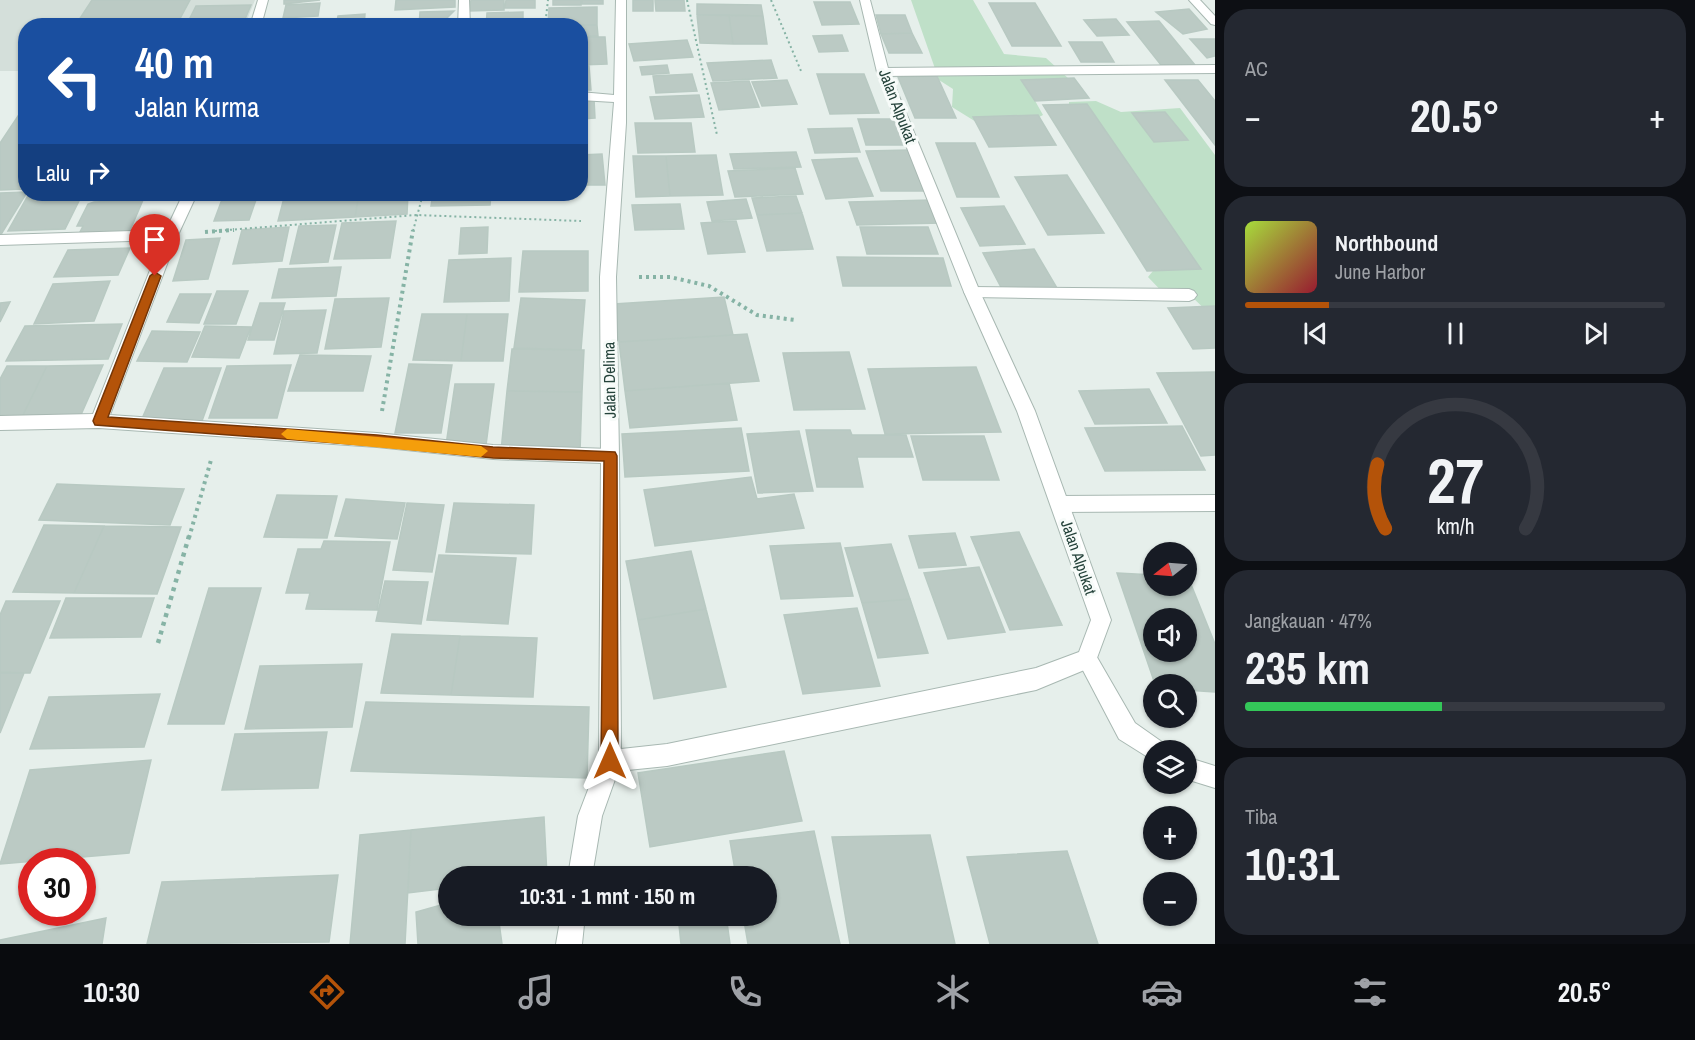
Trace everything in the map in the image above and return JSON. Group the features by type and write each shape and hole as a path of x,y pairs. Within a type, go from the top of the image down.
{"street":[{"path":"257,18 263,0"},
{"path":"464,0 464,18"},
{"name":"Jalan Delima","path":"582,866 590,816 610,761 608,277 620,123 621,0"},
{"name":"Jalan Alpukat","path":"866,0 883,72 972,292 1026,411 1101,620 1087,659"},
{"path":"1194,0 1215,22"},
{"path":"883,72 1215,69"},
{"path":"588,97 619,99"},
{"path":"99,421 171,235 187,201"},
{"path":"0,240 171,235"},
{"path":"972,292 1190,295"},
{"path":"0,423 99,421 377,440 493,452 610,456"},
{"path":"1060,504 1215,503"},
{"path":"610,761 667,755 1036,679 1087,659 1127,731 1143,742"},
{"path":"1197,771 1215,777"},
{"path":"568,944 571,926"}],"path":[{"path":"546,18 548,0"},
{"path":"687,0 717,135"},
{"path":"771,0 801,71"},
{"path":"377,440 416,215 421,201"},
{"path":"171,235 416,215 612,223"},
{"path":"608,277 670,277 709,286 757,315 795,320"},
{"path":"158,643 220,429"}],"shaded area":[{"path":"0,0 255,0 248,18 18,18 18,71 0,71"}],"green space":[{"path":"911,0 973,0 1004,54 1046,58 1069,79 1024,81 1043,115 1018,128 981,125 952,107 953,89 939,80"},
{"path":"1096,101 1121,112 1180,108 1215,155 1215,319 1190,295 1170,300 1148,277 1171,249 1069,120 1069,102"}],"building":[{"path":"92,0 190,0 180,18 80,18"},
{"path":"284,0 320,0 284,4"},
{"path":"396,0 455,0 455,7 395,10"},
{"path":"471,0 504,0 504,10 469,11"},
{"path":"506,0 535,0 535,8 505,8"},
{"path":"553,0 581,0 581,5 553,5"},
{"path":"582,0 603,0 603,4 582,4"},
{"path":"633,0 653,0 653,11 633,11"},
{"path":"655,0 684,0 685,11 656,11"},
{"path":"814,2 850,2 859,24 822,25"},
{"path":"320,3 318,16 283,18 286,5"},
{"path":"989,3 1035,3 1061,46 1012,46"},
{"path":"697,4 761,5 763,16 697,15"},
{"path":"251,5 245,18 190,18 196,6"},
{"path":"597,7 597,25 588,25 588,18 548,18 549,8"},
{"path":"1189,9 1207,29 1183,34 1156,12"},
{"path":"454,11 447,18 420,18 420,12"},
{"path":"523,12 523,18 487,18 487,13"},
{"path":"365,14 365,18 338,18 338,16"},
{"path":"697,15 729,15 733,44 700,43"},
{"path":"729,15 763,16 767,44 733,44"},
{"path":"876,15 905,15 912,33 881,34"},
{"path":"1116,19 1129,35 1097,36 1084,20"},
{"path":"1159,21 1195,65 1161,65 1127,22"},
{"path":"588,25 597,25 598,36 588,36"},
{"path":"912,33 922,53 889,53 881,34"},
{"path":"842,35 848,51 819,52 813,36"},
{"path":"588,37 605,37 607,64 588,65"},
{"path":"1190,39 1215,39 1215,56 1207,58"},
{"path":"687,40 693,57 634,61 629,44"},
{"path":"1069,42 1102,42 1114,62 1081,62"},
{"path":"771,60 777,78 713,81 707,63"},
{"path":"667,65 669,73 642,75 640,67"},
{"path":"589,66 591,90 588,90"},
{"path":"692,74 697,91 656,93 653,76"},
{"path":"817,74 864,74 879,113 830,114"},
{"path":"937,76 956,118 915,118 898,77"},
{"path":"1074,78 1089,98 1035,101 1021,80"},
{"path":"787,80 797,104 762,106 752,82"},
{"path":"1165,80 1198,80 1215,101 1215,145"},
{"path":"749,81 759,107 719,110 711,83"},
{"path":"699,95 704,117 655,119 650,97"},
{"path":"588,99 594,99 595,118 588,118"},
{"path":"1087,104 1201,269 1147,271 1043,105"},
{"path":"1165,112 1188,140 1154,142 1132,113"},
{"path":"1038,115 1056,145 989,147 973,117"},
{"path":"18,116 18,189 0,190 0,143"},
{"path":"858,119 896,119 906,145 866,145"},
{"path":"635,123 691,123 695,152 638,153"},
{"path":"852,128 860,152 815,153 808,129"},
{"path":"936,143 975,143 999,197 957,197"},
{"path":"910,150 927,191 881,191 866,151"},
{"path":"796,152 801,167 734,169 730,154"},
{"path":"602,154 605,185 588,185 588,155"},
{"path":"716,155 723,195 670,196 666,156"},
{"path":"633,156 666,156 670,196 636,197"},
{"path":"857,158 873,196 826,199 812,160"},
{"path":"795,168 803,194 735,197 728,171"},
{"path":"1067,175 1104,233 1048,235 1015,177"},
{"path":"18,192 18,201 22,201 0,236 0,193"},
{"path":"796,196 802,213 757,215 752,198"},
{"path":"746,199 752,218 712,221 707,202"},
{"path":"932,200 941,223 857,225 849,202"},
{"path":"25,201 79,201 65,229 8,231"},
{"path":"143,201 128,235 78,236 83,226 77,226 88,204"},
{"path":"221,201 256,201 249,220 214,221"},
{"path":"283,201 358,201 355,217 278,221"},
{"path":"358,201 408,201 407,214 355,217"},
{"path":"432,201 490,201 490,205 431,206"},
{"path":"680,204 684,229 635,230 632,205"},
{"path":"1004,206 1025,244 980,246 961,208"},
{"path":"802,213 813,249 767,251 757,215"},
{"path":"396,221 390,258 334,259 342,223"},
{"path":"736,221 745,252 708,254 701,223"},
{"path":"336,225 328,262 290,264 299,226"},
{"path":"289,227 282,261 233,264 242,230"},
{"path":"488,227 487,253 459,254 461,228"},
{"path":"860,227 928,227 938,254 867,254"},
{"path":"220,238 208,279 173,281 186,240"},
{"path":"130,248 118,275 54,277 68,250"},
{"path":"1034,249 1057,288 1003,291 983,253"},
{"path":"523,251 588,251 588,291 519,292"},
{"path":"837,257 943,258 951,286 843,286"},
{"path":"511,258 509,301 444,302 449,260"},
{"path":"341,267 336,296 272,298 279,269"},
{"path":"110,281 94,321 34,324 53,284"},
{"path":"217,291 248,291 236,324 204,324"},
{"path":"180,294 211,294 199,323 167,322"},
{"path":"724,297 733,335 619,342 614,304"},
{"path":"389,298 381,347 325,349 335,299"},
{"path":"521,298 585,300 581,350 514,348"},
{"path":"10,302 0,322 0,303"},
{"path":"260,303 285,303 274,340 248,340"},
{"path":"1215,306 1215,348 1193,349 1168,308"},
{"path":"326,310 317,353 274,354 284,311"},
{"path":"422,314 467,314 461,361 413,360"},
{"path":"467,314 508,314 503,361 461,361"},
{"path":"122,324 108,359 6,361 25,326"},
{"path":"205,326 251,327 239,358 192,357"},
{"path":"152,331 200,332 187,362 137,361"},
{"path":"747,334 759,381 625,391 619,342"},
{"path":"512,349 584,350 582,392 507,391"},
{"path":"849,352 865,409 794,410 783,353"},
{"path":"300,355 371,356 363,391 288,391"},
{"path":"409,364 452,365 441,433 395,433"},
{"path":"103,365 80,417 22,417 47,366"},
{"path":"291,365 277,418 209,418 227,366"},
{"path":"7,366 47,366 22,417 0,418 0,379"},
{"path":"976,367 1001,432 885,434 868,369"},
{"path":"164,368 221,368 202,421 141,421"},
{"path":"1215,372 1215,455 1201,456 1157,373"},
{"path":"729,383 737,420 630,428 625,391"},
{"path":"455,384 494,384 486,445 446,445"},
{"path":"1149,389 1167,423 1095,424 1079,391"},
{"path":"507,391 582,392 580,452 501,451"},
{"path":"1182,426 1205,470 1105,471 1085,428"},
{"path":"741,428 749,471 625,477 622,434"},
{"path":"806,430 850,430 852,435 906,435 913,457 857,457 863,487 817,487"},
{"path":"799,431 813,491 758,493 747,434"},
{"path":"911,436 984,436 999,480 923,480"},
{"path":"751,477 757,499 794,494 804,528 655,546 644,490"},
{"path":"57,484 184,489 170,525 39,520"},
{"path":"277,495 337,496 327,538 264,537"},
{"path":"346,499 405,503 397,539 335,536"},
{"path":"407,503 444,505 432,572 393,570"},
{"path":"454,503 534,505 531,554 446,552"},
{"path":"44,525 104,526 74,593 13,592"},
{"path":"104,526 181,527 157,594 74,593"},
{"path":"1019,532 1062,625 1010,630 971,537"},
{"path":"955,533 966,565 919,568 909,536"},
{"path":"324,541 390,542 377,610 306,609 310,593 286,593 298,549 321,549"},
{"path":"840,543 853,596 781,599 770,546"},
{"path":"891,544 910,599 862,603 845,548"},
{"path":"691,551 706,609 638,620 626,561"},
{"path":"439,555 516,558 508,624 427,620"},
{"path":"979,567 1005,632 948,639 924,573"},
{"path":"1117,573 1143,574 1143,596 1196,596 1215,644 1215,692 1197,691 1197,674 1152,674 1147,662 1197,662 1197,608 1143,608 1143,649"},
{"path":"385,581 428,582 421,624 376,621"},
{"path":"209,588 261,588 224,724 168,724"},
{"path":"66,598 154,598 141,637 50,638"},
{"path":"910,599 928,653 878,658 862,603"},
{"path":"6,601 60,601 30,673 0,672 0,615"},
{"path":"857,608 880,686 803,694 784,615"},
{"path":"706,609 726,687 654,699 638,620"},
{"path":"392,634 460,636 451,695 381,693"},
{"path":"460,636 537,638 533,697 451,695"},
{"path":"362,664 352,727 245,729 260,666"},
{"path":"0,673 24,673 0,733"},
{"path":"160,694 144,747 30,749 49,697"},
{"path":"366,702 589,707 587,778 351,771"},
{"path":"327,732 318,788 222,790 235,734"},
{"path":"784,751 802,821 650,847 638,773"},
{"path":"151,760 129,853 96,856 96,848 18,848 18,862 0,864 30,770"},
{"path":"544,817 546,866 438,866 438,889 408,893 411,830"},
{"path":"411,830 405,944 350,944 360,835"},
{"path":"814,831 840,944 748,944 745,926 777,926 777,866 734,866 730,841"},
{"path":"930,835 955,944 850,944 832,837"},
{"path":"1067,851 1098,944 990,944 967,857"},
{"path":"338,875 329,942 147,944 162,882"},
{"path":"438,906 438,926 500,926 502,944 418,944 416,912"},
{"path":"106,918 102,944 0,944 0,940 67,926 96,926 96,920"},
{"path":"679,926 728,926 730,944 681,944"}],"slow traffic":[{"path":"287,434 377,440 481,451"}],"route":[{"path":"155,276 99,421 377,440 493,452 610,456 610,761"}]}
